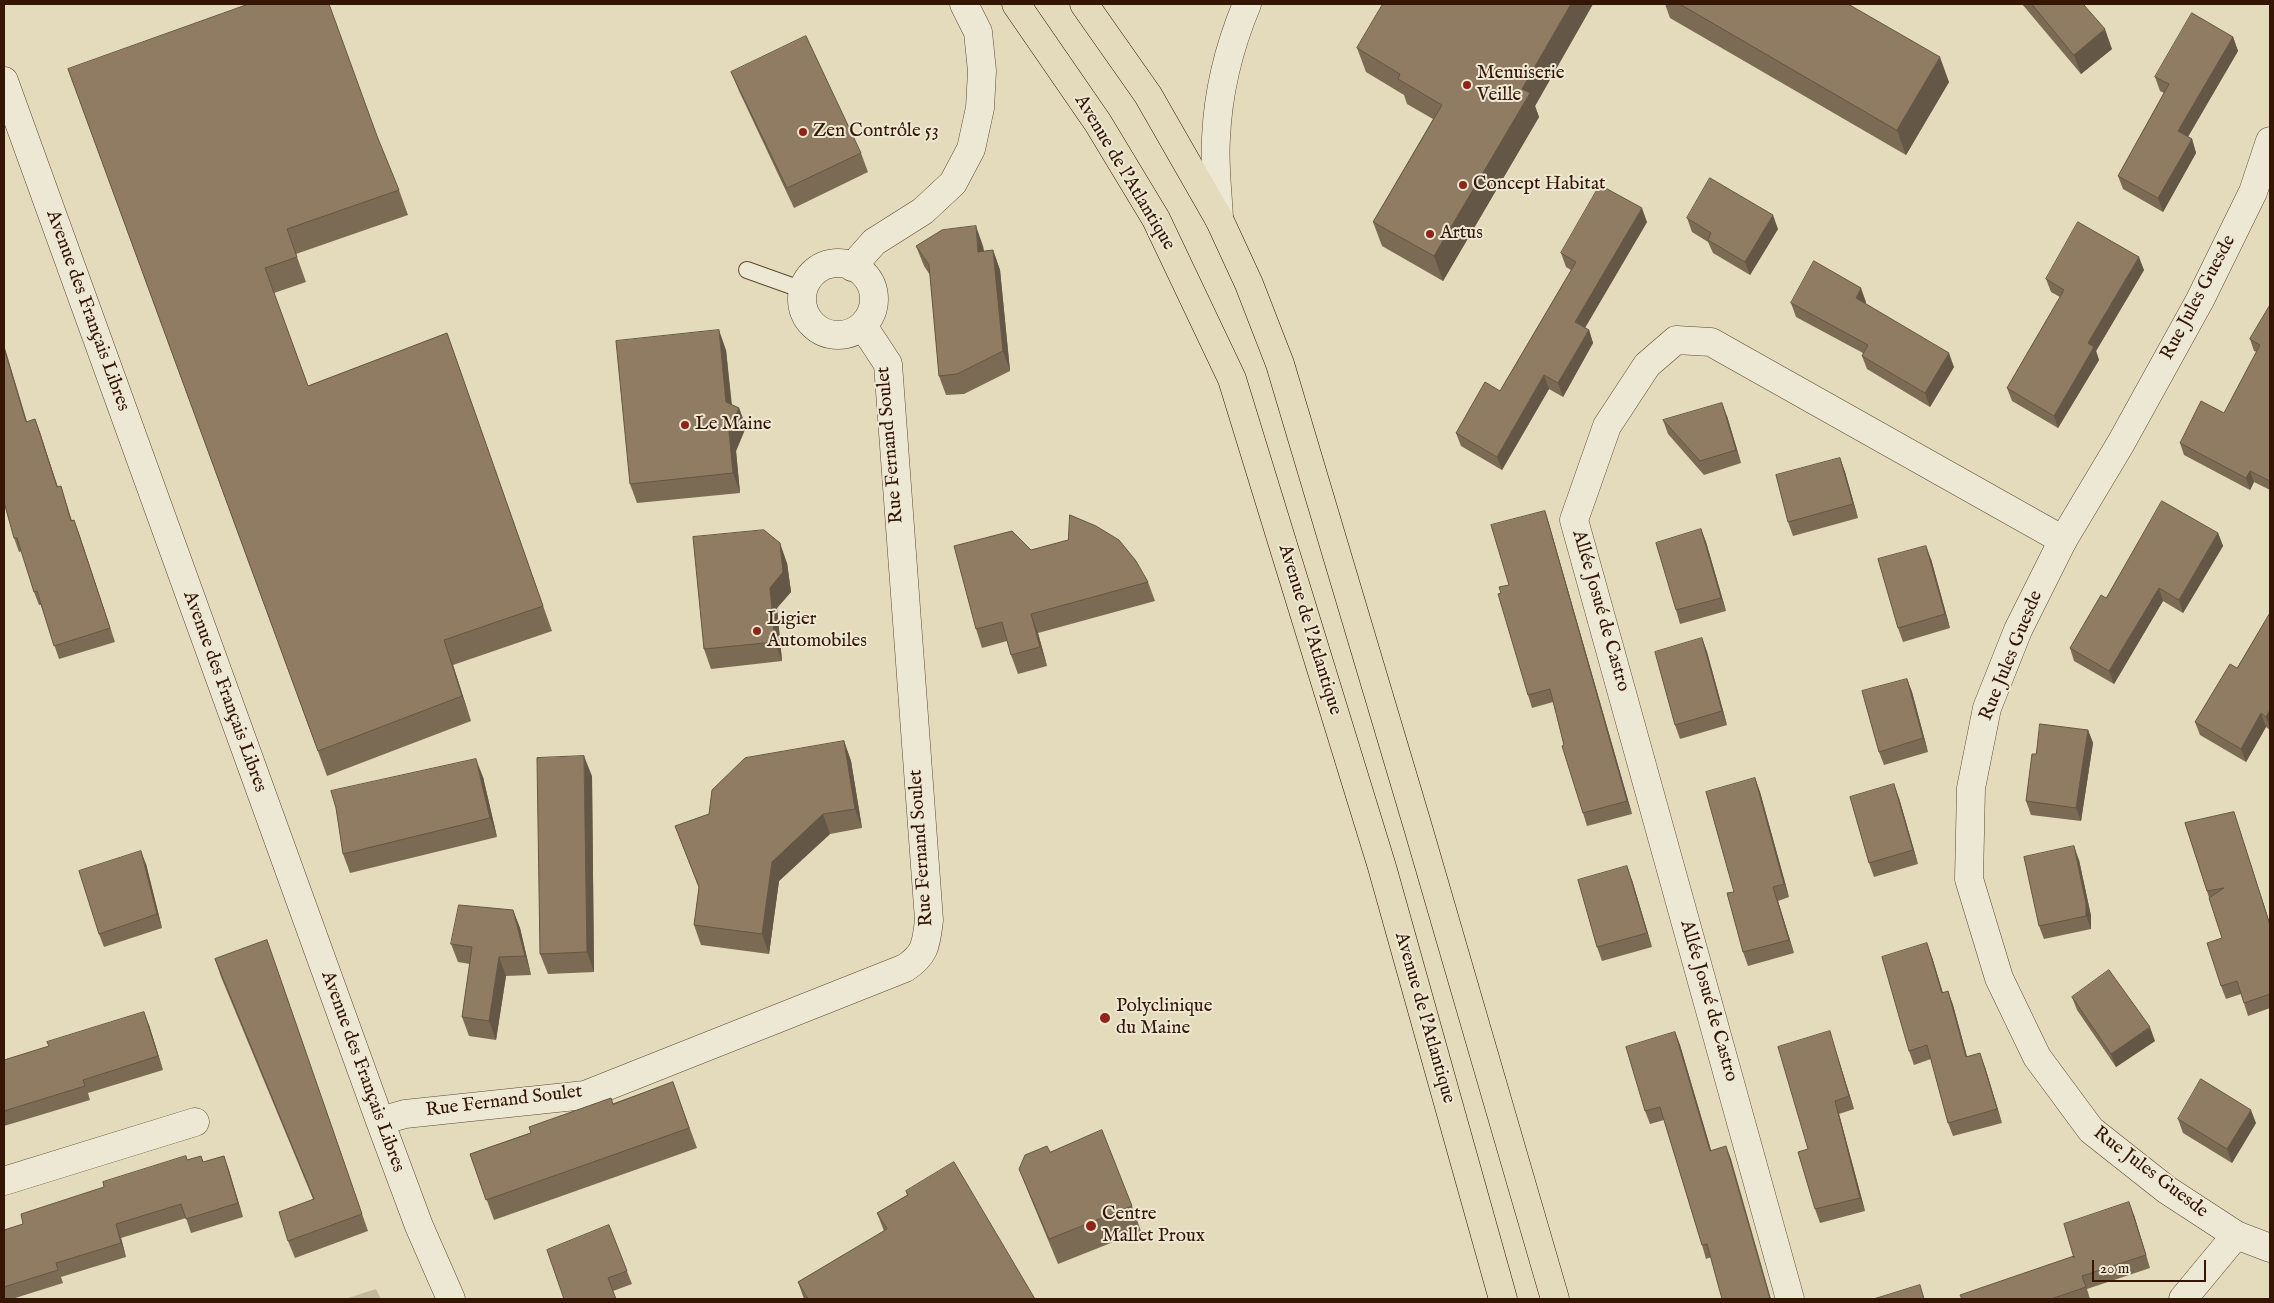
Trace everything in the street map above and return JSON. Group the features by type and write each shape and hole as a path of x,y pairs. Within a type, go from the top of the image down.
{"main road":[{"name":"Avenue de l'Atlantique","path":"1016,4 1098,123 1156,219 1232,379 1382,867 1503,1299"},
{"path":"1084,4 1148,95 1219,220 1250,284 1280,364 1414,815 1554,1299"}],"street":[{"path":"852,267 874,242 923,211 953,183 971,149 980,108 982,70 978,32 964,4"},
{"path":"1219,220 1216,140 1220,90 1234,36 1247,4"},
{"name":"Avenue des Français Libres","path":"4,81 11,122 419,1226 451,1299"},
{"name":"Rue Jules Guesde","path":"2270,141 2253,192 2200,300 2121,443 2063,540 2018,630 1987,708 1971,788 1968,879 1999,978 2037,1057 2091,1130 2167,1190 2236,1235 2270,1248"},
{"path":"831,264 844,264 852,267 862,272 870,283 874,296 873,309 863,326 852,332 840,336 828,334 817,329 809,321 803,308 803,290 812,274 819,268 831,264"},
{"name":"Rue Fernand Soulet","path":"380,1121 405,1114 585,1094 905,968 917,960 926,947 929,920 888,364 863,326"},
{"name":"Allée Josué de Castro","path":"1790,1299 1574,520 1607,426 1647,365 1676,340 1710,342 2063,540"},
{"path":"4,1181 195,1122"},
{"path":"2183,1299 2236,1235"}],"lane":[{"path":"747,270 803,290"}],"shaded area":[{"path":"376,1289 381,1299 345,1299"}],"building":[{"path":"249,4 329,4 377,136 399,190 287,229 297,257 265,268 308,386 447,333 543,606 444,640 462,696 318,751 68,69"},
{"name":"Menuiserie Veille","path":"1383,4 1571,4 1522,89 1530,93 1434,256 1373,222 1442,105 1398,79 1400,74 1357,48"},
{"path":"1680,4 1848,4 1940,57 1897,130"},
{"path":"2032,4 2083,4 2105,29 2074,55"},
{"path":"2192,13 2233,37 2178,131 2192,139 2158,198 2118,176 2169,84 2155,77"},
{"name":"Zen Contrôle 53","path":"806,36 861,153 787,188 731,72"},
{"path":"1710,178 1773,215 1745,262 1708,240 1711,233 1687,218"},
{"path":"1600,185 1642,208 1575,322 1589,330 1558,383 1544,375 1497,457 1456,433 1485,382 1500,391 1576,262 1561,253"},
{"path":"2078,222 2139,257 2088,343 2094,347 2054,416 2007,388 2064,290 2046,279"},
{"path":"976,226 978,252 993,250 1003,351 957,374 939,376 929,265 916,246 942,230"},
{"path":"1814,261 1861,288 1856,298 1949,353 1925,393 1862,356 1868,345 1791,303"},
{"path":"2270,305 2270,481 2250,471 2246,478 2180,443 2201,401 2224,413 2260,345 2250,339"},
{"name":"Le Maine","path":"719,330 726,402 739,408 729,431 733,473 630,484 616,341"},
{"path":"4,348 26,422 35,419 57,487 61,486 71,521 74,520 110,628 54,646 37,591 34,592 17,538 14,538 4,502"},
{"path":"1722,403 1736,450 1700,461 1663,420"},
{"path":"1840,458 1853,504 1788,522 1776,475"},
{"path":"2162,501 2218,533 2179,600 2159,588 2109,671 2070,648 2101,595 2106,598"},
{"path":"1545,511 1627,801 1583,813 1562,746 1564,745 1550,689 1528,695 1498,594 1501,593 1499,587 1509,585 1491,525"},
{"path":"1070,515 1096,526 1119,540 1136,561 1148,582 1031,614 1040,647 1011,655 1002,622 976,629 954,546 1012,531 1031,550 1068,540"},
{"path":"1701,529 1721,598 1676,610 1656,543"},
{"path":"764,530 780,543 783,572 770,588 775,642 704,649 693,537"},
{"path":"1926,546 1945,614 1898,628 1878,559"},
{"path":"2270,613 2270,710 2266,717 2261,713 2241,749 2195,722 2230,664 2237,668"},
{"path":"1702,638 1722,711 1675,725 1655,652"},
{"path":"1907,679 1923,738 1879,752 1862,691"},
{"path":"2040,724 2088,730 2076,808 2026,801 2032,754 2036,754"},
{"path":"844,741 855,809 823,814 772,862 762,934 694,925 699,887 675,826 709,814 712,790 745,758"},
{"path":"584,756 587,952 540,954 537,758"},
{"path":"476,759 490,818 343,854 336,808 331,791"},
{"path":"1755,778 1784,884 1773,887 1789,940 1743,952 1727,893 1734,892 1706,792"},
{"path":"1894,784 1913,850 1869,863 1850,797"},
{"path":"2234,812 2270,925 2270,994 2244,1003 2237,981 2221,986 2207,943 2222,938 2209,898 2224,888 2207,891 2185,823"},
{"path":"2074,846 2086,903 2086,916 2039,926 2024,857"},
{"path":"141,851 157,914 99,934 79,871"},
{"path":"1627,866 1647,933 1597,947 1578,880"},
{"path":"459,905 513,910 525,956 499,957 489,1021 462,1017 472,947 451,944"},
{"path":"267,940 362,1214 288,1241 279,1212 314,1199 215,959"},
{"path":"1927,943 1942,993 1948,991 1966,1057 1980,1053 1997,1109 1948,1123 1927,1045 1909,1051 1882,957"},
{"path":"2109,970 2150,1027 2111,1054 2072,997"},
{"path":"144,1012 158,1056 83,1080 85,1086 4,1111 4,1060 49,1046 47,1042"},
{"path":"1830,1031 1849,1096 1835,1101 1860,1198 1815,1209 1798,1152 1808,1149 1778,1047"},
{"path":"1675,1032 1710,1151 1726,1146 1770,1299 1722,1299 1707,1244 1702,1245 1660,1107 1645,1111 1626,1047"},
{"path":"2201,1079 2251,1110 2227,1149 2178,1119"},
{"path":"673,1082 689,1128 486,1200 470,1154 531,1133 529,1127 611,1098 613,1104"},
{"path":"1102,1130 1132,1206 1049,1239 1019,1169 1025,1155 1047,1146 1050,1152"},
{"path":"186,1156 187,1160 201,1156 203,1162 224,1156 238,1203 186,1219 181,1204 116,1224 121,1243 56,1263 58,1270 4,1287 4,1230 23,1224 21,1214 104,1187 103,1182"},
{"path":"954,1162 1035,1299 808,1299 798,1282 887,1229 877,1213 908,1195 906,1191"},
{"path":"2129,1202 2146,1255 2082,1276 2086,1287 2051,1299 1962,1299 1960,1295 2073,1256 2064,1224"},
{"path":"609,1225 627,1271 608,1278 616,1299 564,1299 547,1250"},
{"path":"1920,1285 1924,1299 1874,1299"}],"place":[{"name":"Menuiserie Veille","path":"1467,85"},
{"name":"Zen Contrôle 53","path":"803,132"},
{"name":"Concept Habitat","path":"1463,185"},
{"name":"Artus","path":"1430,234"},
{"name":"Le Maine","path":"685,425"},
{"name":"Ligier Automobiles","path":"757,631"},
{"name":"Polyclinique du Maine","path":"1105,1018"},
{"name":"Centre Mallet Proux","path":"1091,1226"}]}
